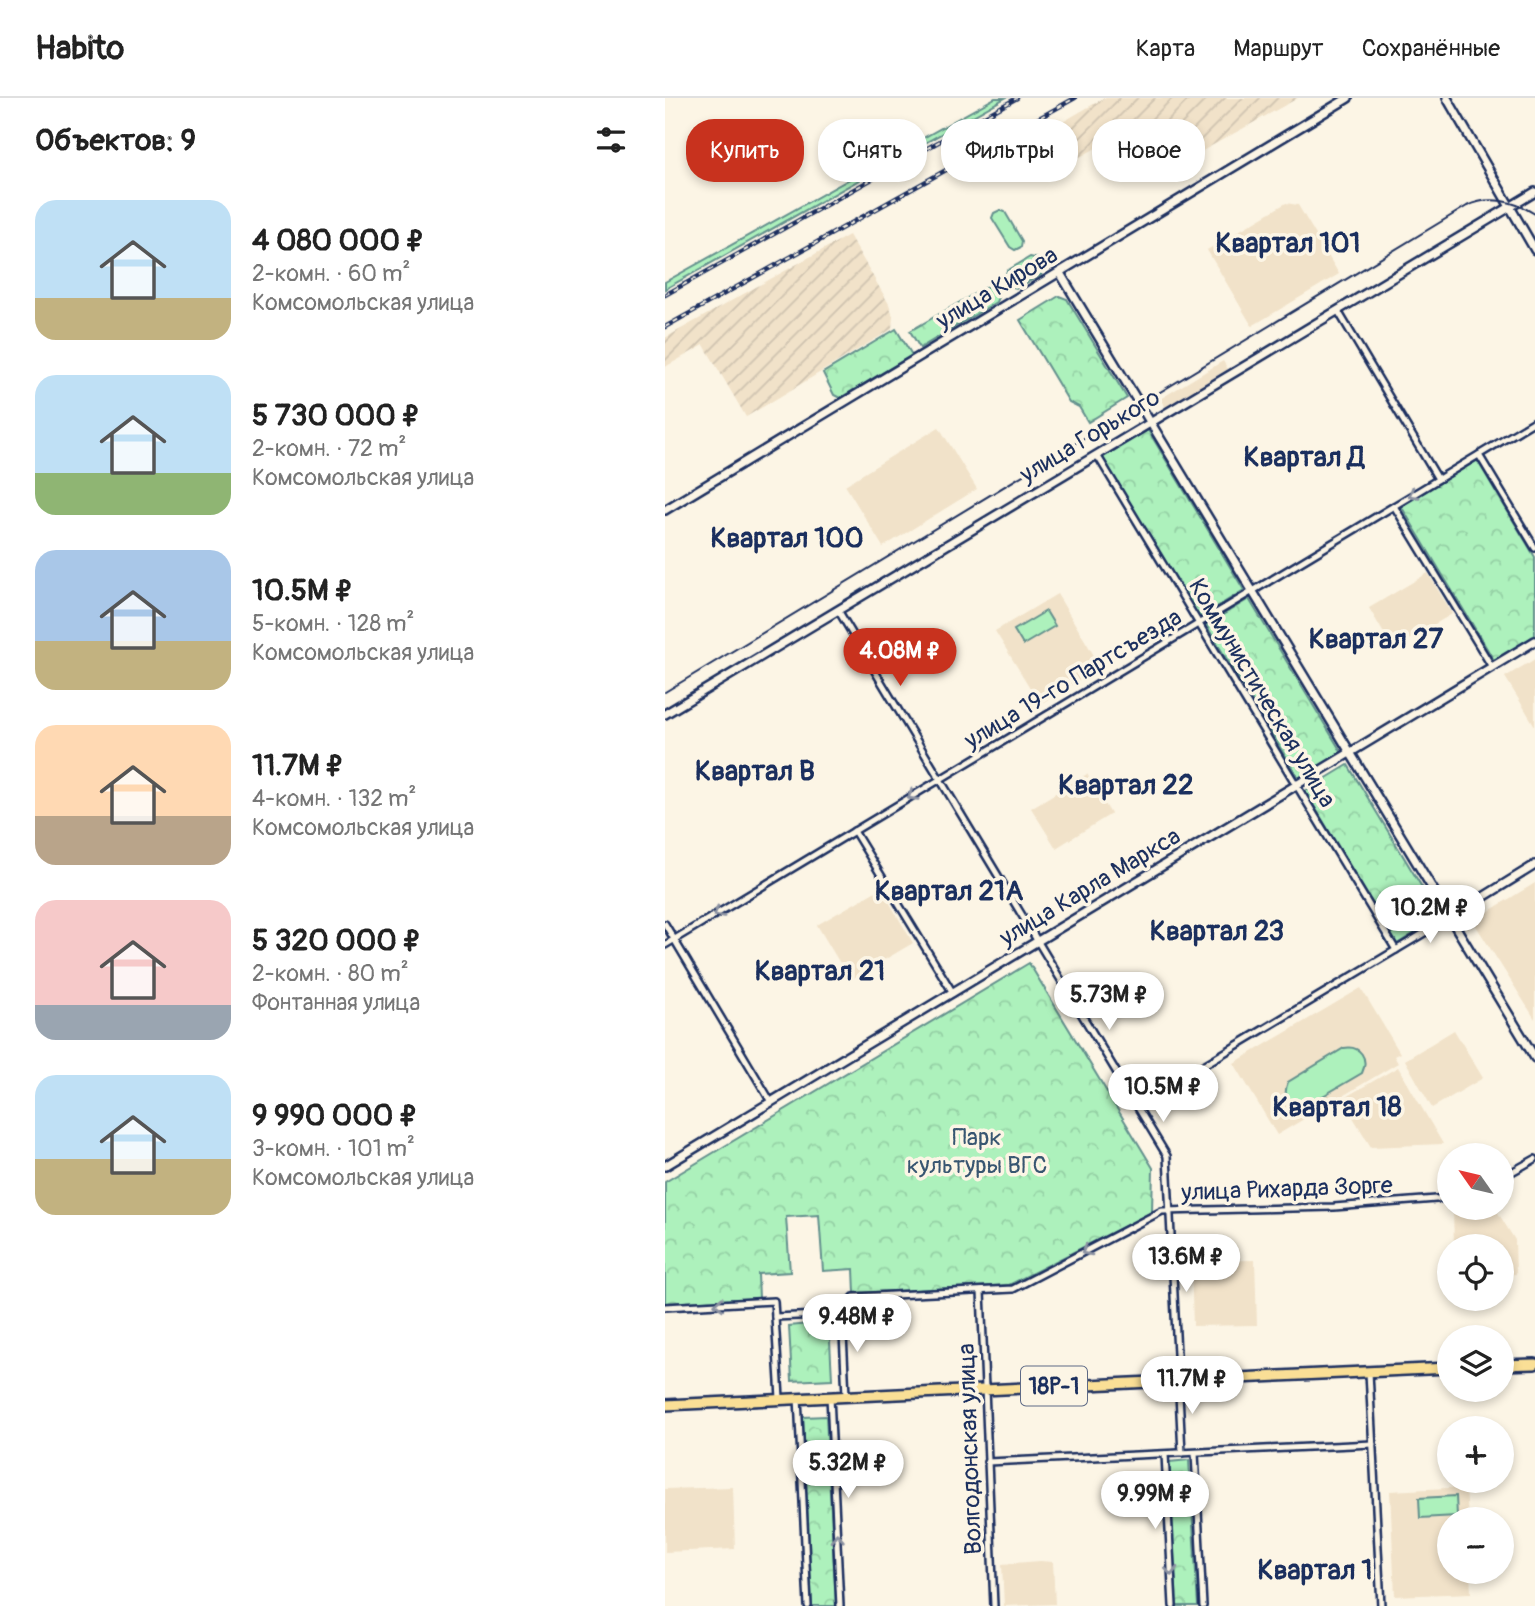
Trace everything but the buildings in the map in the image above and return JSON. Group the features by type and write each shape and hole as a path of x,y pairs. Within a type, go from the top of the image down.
{"main road":[{"path":"1514,1365 1535,1364"},
{"name":"18Р-1","path":"665,1405 1437,1369"}],"street":[{"name":"улица Кирова","path":"665,510 1348,98"},
{"path":"1447,98 1535,250"},
{"name":"улица Горького","path":"665,714 1535,192"},
{"name":"Коммунистическая улица","path":"1060,273 1535,1058"},
{"path":"1338,311 1438,479"},
{"name":"улица 19-го Партсъезда","path":"665,945 1535,421"},
{"name":"Коммунистическая улица","path":"1097,454 1396,950"},
{"path":"1479,455 1535,548"},
{"path":"1394,506 1492,667"},
{"path":"838,610 1167,1156 1182,1453"},
{"name":"улица Карла Маркса","path":"665,1166 1535,641"},
{"path":"855,831 953,993"},
{"path":"1137,1105 1535,865"},
{"path":"665,924 771,1102"},
{"path":"1514,1171 1535,1159"},
{"name":"улица Рихарда Зорге","path":"842,1314 854,1297 1013,1289 1162,1211 1333,1207 1437,1199"},
{"name":"Волгодонская улица","path":"981,1292 994,1606"},
{"path":"665,1307 774,1301 780,1398"},
{"path":"775,1317 842,1314 846,1395"},
{"path":"1369,1372 1381,1606"},
{"path":"830,1396 840,1606"},
{"path":"798,1397 809,1606"},
{"path":"987,1462 1373,1444"},
{"path":"1195,1453 1203,1606"},
{"path":"1164,1454 1173,1606"}],"shaded area":[{"path":"1104,98 1298,98 1205,149 1205,119 1092,119 1092,150 1078,158 1078,119 1068,119"},
{"path":"1286,203 1298,205 1339,274 1252,326 1207,250"},
{"path":"849,235 889,304 893,316 892,329 746,417 704,345 665,367 665,338"},
{"path":"1223,361 1228,369 1166,408 1160,399"},
{"path":"939,427 977,489 883,547 845,485"},
{"path":"1428,573 1452,614 1393,649 1369,608"},
{"path":"1057,594 1101,667 1040,704 995,631"},
{"path":"1535,659 1535,726 1505,677"},
{"path":"1087,774 1111,814 1056,848 1031,808"},
{"path":"1535,883 1535,1019 1473,921"},
{"path":"881,888 913,943 850,980 817,925"},
{"path":"1361,988 1400,1053 1394,1056 1398,1063 1277,1135 1234,1063"},
{"path":"1454,1030 1483,1078 1432,1108 1405,1060"},
{"path":"1398,1067 1442,1143 1371,1147 1342,1099"},
{"path":"1453,1220 1502,1220 1511,1234 1454,1234"},
{"path":"1514,1238 1515,1240 1514,1274"},
{"path":"1255,1260 1257,1325 1193,1326 1191,1261"},
{"path":"733,1487 735,1549 665,1552 665,1489"},
{"path":"1437,1489 1437,1493 1466,1493 1467,1507 1437,1507 1437,1584 1471,1584 1471,1593 1395,1596 1390,1491"},
{"path":"1053,1562 1055,1604 1004,1606 1002,1564"}],"green space":[{"path":"995,98 1005,98 968,119 957,119"},
{"path":"941,128 941,134 927,142 927,136"},
{"path":"844,182 855,182 665,289 665,282"},
{"path":"1000,210 1005,212 1022,241 1021,247 1015,250 1010,247 992,218 994,213"},
{"path":"1030,257 1039,259 1043,267 1041,275 1017,288 1008,286 1004,278 1007,271"},
{"path":"988,286 993,287 998,297 996,302 920,348 910,331"},
{"path":"1059,296 1067,299 1127,398 1088,422 1079,407 1069,402 1020,320"},
{"path":"896,329 912,355 840,398 834,395 823,373"},
{"path":"1148,430 1244,590 1199,618 1102,458"},
{"path":"1477,460 1535,557 1535,637 1495,662 1401,506"},
{"path":"1249,599 1342,753 1299,779 1206,625"},
{"path":"1046,611 1055,626 1023,645 1014,630"},
{"path":"1348,765 1440,917 1397,944 1305,791"},
{"name":"Парк культуры ВГС","path":"1029,963 1153,1168 1152,1212 1009,1285 855,1293 854,1269 823,1271 819,1215 786,1217 790,1272 758,1274 759,1298 665,1303 665,1182"},
{"path":"1344,1048 1355,1049 1362,1054 1362,1073 1304,1107 1294,1105 1288,1100 1288,1082"},
{"path":"829,1322 832,1379 792,1381 789,1326"},
{"path":"826,1416 836,1606 812,1606 803,1417"},
{"path":"1189,1460 1198,1606 1177,1606 1169,1462"},
{"path":"1456,1496 1457,1507 1437,1507 1437,1517 1420,1518 1419,1498"}],"tram line":[{"path":"665,692 1467,206 1484,201 1502,201 1535,214"}],"railway":[{"path":"665,295 1017,98"},
{"path":"665,327 1075,98"}],"district":[{"name":"Квартал 101","path":"1288,243"},
{"name":"Квартал Д","path":"1304,457"},
{"name":"Квартал 100","path":"787,538"},
{"name":"Квартал 27","path":"1376,639"},
{"name":"Квартал В","path":"755,771"},
{"name":"Квартал 22","path":"1126,785"},
{"name":"Квартал 21А","path":"949,891"},
{"name":"Квартал 23","path":"1217,931"},
{"name":"Квартал 21","path":"820,971"},
{"name":"Квартал 18","path":"1337,1107"},
{"name":"Квартал 1","path":"1315,1570"}]}
